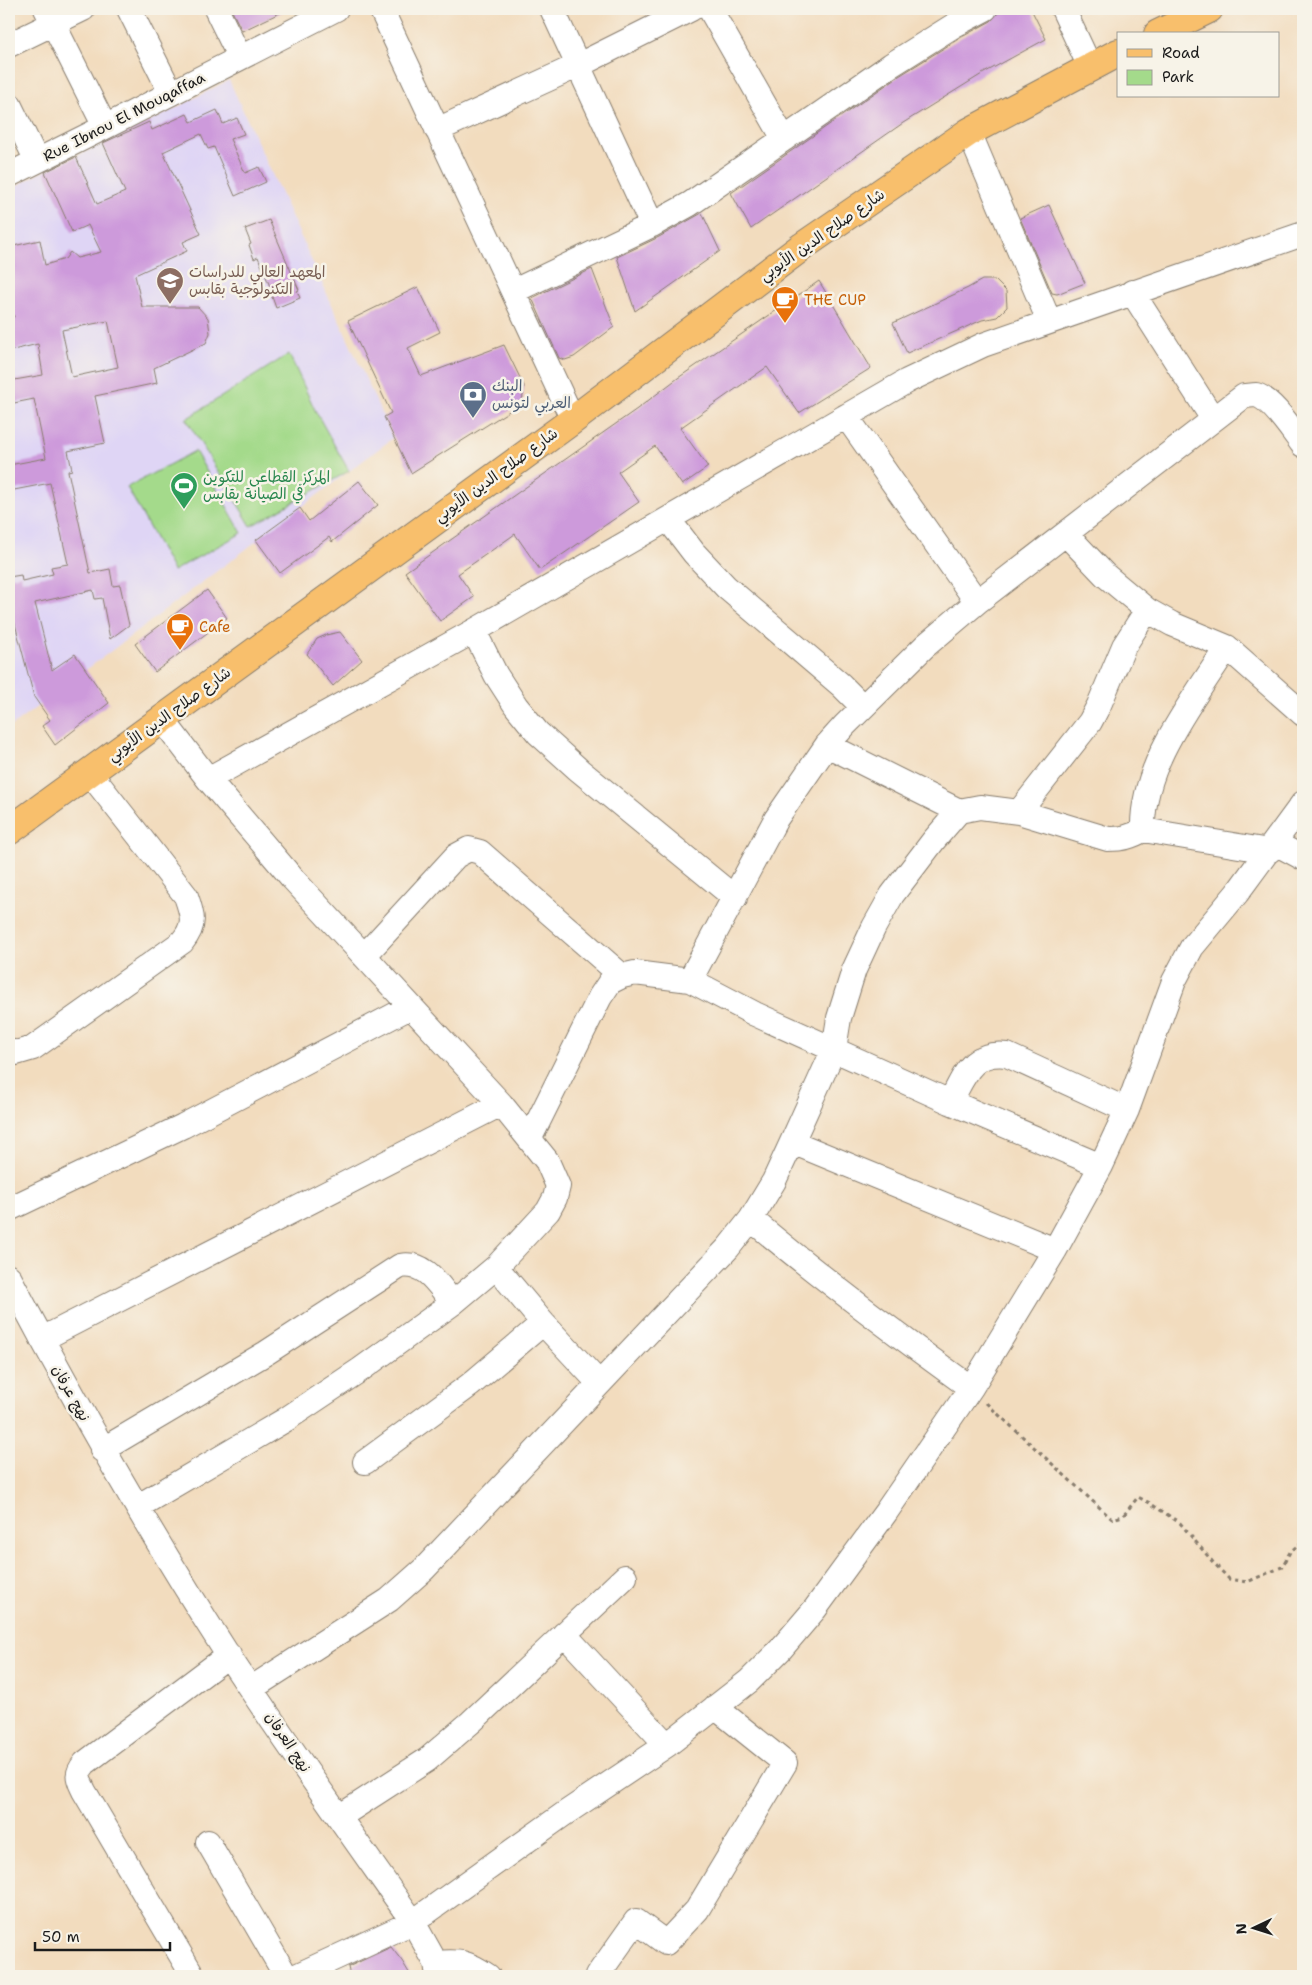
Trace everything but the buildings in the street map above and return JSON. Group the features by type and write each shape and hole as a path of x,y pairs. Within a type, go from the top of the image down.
{"main road":[{"path":"1162,32 1209,9"},
{"name":"شارع صلاح الدين الأيوبي","path":"15,821 90,772 573,420 803,246 969,132 1117,54"}],"street":[{"path":"9,45 50,16 83,9"},
{"path":"129,9 171,94"},
{"path":"216,9 240,58"},
{"name":"Rue Ibnou El Mouqaffaa","path":"9,175 105,128 336,9"},
{"path":"381,9 573,420"},
{"path":"552,9 652,225"},
{"path":"437,130 579,65 691,9"},
{"path":"710,9 784,139"},
{"path":"514,291 652,225 690,204 891,64 985,9"},
{"path":"1063,9 1090,67"},
{"path":"50,16 105,128"},
{"path":"9,104 37,161"},
{"path":"969,132 1049,321"},
{"path":"208,779 474,631 908,381 983,345 1303,234"},
{"path":"1132,292 1214,419"},
{"path":"690,980 776,820 827,746 862,707 925,646 977,602 1244,396 1255,395 1264,399 1272,406 1303,445"},
{"path":"846,416 977,602"},
{"path":"668,519 694,553 726,587 841,685 862,707"},
{"path":"1066,534 1105,575 1147,610 1172,624 1227,647 1303,714"},
{"path":"1019,812 1090,722 1124,646 1147,610"},
{"path":"474,631 496,675 516,706 538,732 579,770 735,898"},
{"path":"1143,830 1144,802 1156,765 1166,744 1227,647"},
{"path":"137,1507 285,1420 360,1370 453,1303 496,1267 548,1211 555,1198 558,1186 554,1174 530,1138 501,1104 293,880 208,779 162,719"},
{"path":"827,746 959,811 980,807 999,808 1019,812 1108,840 1122,839 1143,830 1272,847 1303,858"},
{"path":"9,1051 16,1053 33,1048 182,942 191,930 192,913 186,896 90,772"},
{"path":"296,1976 413,1922 564,1814 667,1745 749,1681 780,1650 815,1609 886,1512 971,1388 1055,1250 1102,1166 1127,1110 1174,981 1192,947 1272,847 1303,803"},
{"path":"252,1688 388,1600 424,1570 695,1284 752,1219 774,1181 834,1049 838,1018 854,970 874,927 892,896 934,840 959,811"},
{"path":"364,956 456,856 470,849 480,852 622,976"},
{"path":"530,1138 600,997 610,982 622,976 635,973 690,980 755,1014 950,1102 1102,1166"},
{"path":"9,1209 183,1126 410,1007"},
{"path":"950,1102 968,1069 976,1061 995,1053 1008,1055 1127,1110"},
{"path":"42,1339 501,1104"},
{"path":"792,1142 1055,1250"},
{"path":"752,1219 873,1317 971,1388"},
{"path":"102,1450 266,1353 400,1266 409,1264 425,1270 453,1303"},
{"path":"496,1267 543,1323 599,1384"},
{"name":"نهج عرفان","path":"9,1277 102,1450 137,1507"},
{"path":"365,1462 470,1385 543,1323"},
{"name":"نهج العرفان","path":"137,1507 229,1655 413,1922 437,1969"},
{"path":"339,1817 427,1760 471,1722 624,1577"},
{"path":"564,1634 667,1745"},
{"path":"193,1976 77,1776 85,1763 229,1655"},
{"path":"597,1976 636,1921 666,1943 697,1910 785,1763 715,1707"},
{"path":"208,1842 286,1976"},
{"path":"437,1969 459,1961 477,1968 488,1976"}],"path":[{"path":"971,1388 1112,1519 1123,1516 1138,1497 1148,1502 1180,1523 1229,1579 1247,1582 1282,1567 1290,1552 1303,1541"}],"shaded area":[{"name":"المعهد العالي للدراسات التكنولوجية بقابس","path":"229,80 393,438 9,728 9,190 40,173 149,122"}],"green space":[{"path":"289,354 316,412 349,471 251,526 186,419"},
{"name":"المركز القطاعى للتكوين في الصيانة بقابس","path":"195,451 242,533 173,571 127,487"}],"place":[{"name":"المعهد العالي للدراسات التكنولوجية بقابس","path":"170,305"},
{"name":"THE CUP","path":"785,324"},
{"name":"البنك العربي لتونس","path":"473,419"},
{"name":"المركز القطاعى للتكوين في الصيانة بقابس","path":"184,510"},
{"name":"Cafe","path":"180,651"}]}
